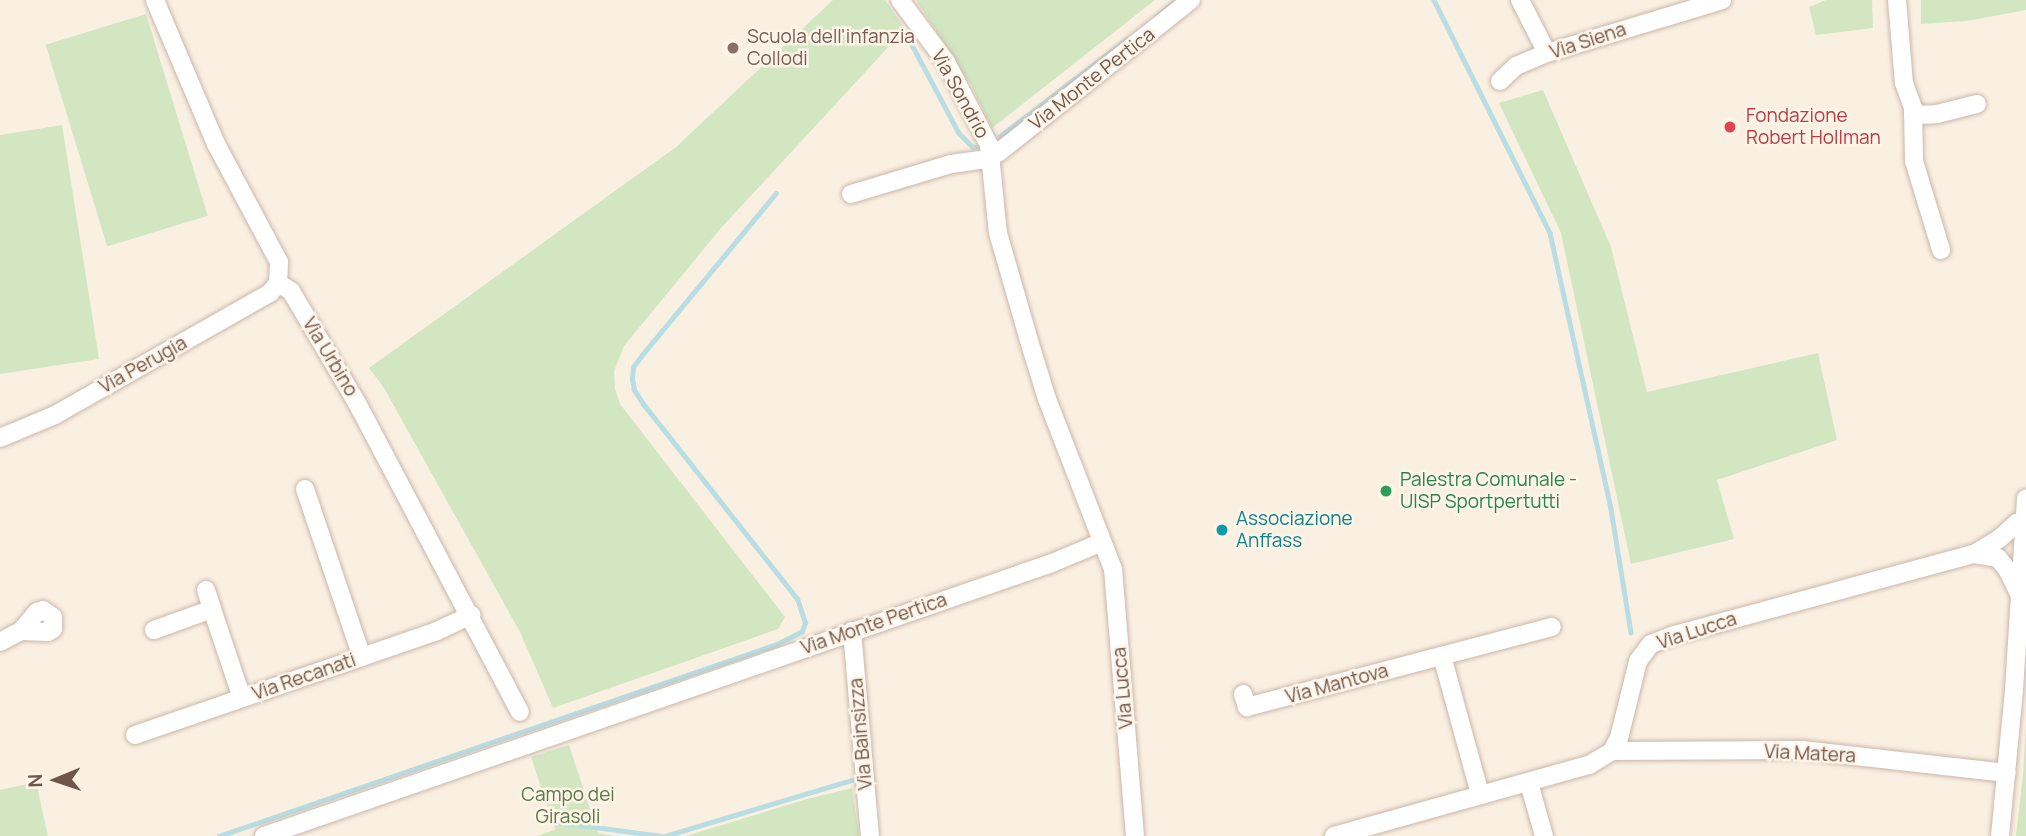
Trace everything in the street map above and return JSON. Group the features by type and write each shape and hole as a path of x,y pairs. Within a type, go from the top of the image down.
{"street":[{"path":"155,0 216,144 279,262 278,282"},
{"name":"Via Sondrio","path":"900,0 946,62 992,156"},
{"name":"Via Monte Pertica","path":"851,194 951,164 992,156 1115,63 1191,0"},
{"path":"1520,0 1548,53"},
{"name":"Via Siena","path":"1500,81 1516,66 1548,53 1681,6 1722,0"},
{"path":"1897,0 1904,83 1913,115 1914,161 1941,250"},
{"path":"1913,115 1937,114 1977,104"},
{"path":"992,156 998,233 1047,399 1100,543"},
{"name":"Via Perugia","path":"0,438 36,424 120,379 270,293 278,282"},
{"name":"Via Urbino","path":"278,282 291,291 357,403 520,712"},
{"path":"305,489 362,657"},
{"path":"2000,836 2007,773 2026,498"},
{"name":"Via Lucca","path":"1612,751 1619,738 1638,661 1651,644 1675,635 1974,554 1999,539 2017,523 2023,524"},
{"name":"Via Monte Pertica","path":"264,836 1052,564 1100,543"},
{"name":"Via Lucca","path":"1100,543 1113,569 1135,836"},
{"path":"1974,554 1993,555 2003,564 2020,597"},
{"path":"206,590 242,698"},
{"path":"154,631 212,609"},
{"name":"Via Recanati","path":"135,735 362,657 471,615"},
{"name":"Via Mantova","path":"1243,694 1247,708 1552,626"},
{"path":"0,642 21,631"},
{"name":"Via Bainsizza","path":"852,631 870,836"},
{"path":"1442,656 1480,794"},
{"name":"Via Matera","path":"1612,751 1802,750 2007,773"},
{"path":"1334,836 1589,765 1612,751"},
{"path":"1529,783 1544,836"}],"green space":[{"path":"833,0 885,0 905,29 721,228 624,346 614,371 615,389 620,404 785,617 778,629 553,708 520,632 384,388 369,368 676,147"},
{"path":"916,0 1155,0 992,128 971,85"},
{"path":"1826,0 1872,0 1873,28 1816,35 1809,7"},
{"path":"1921,0 2026,0 2026,10 1967,21 1921,24"},
{"path":"146,14 208,216 107,246 46,45"},
{"path":"1543,90 1611,247 1647,392 1818,353 1837,440 1717,480 1734,539 1631,564 1561,233 1499,103"},
{"path":"62,125 99,359 0,374 0,135"},
{"path":"2026,725 2026,836 2016,836 2023,775"},
{"name":"Campo dei Girasoli","path":"569,745 598,833 614,836 536,836 555,830 531,757"},
{"path":"36,782 48,836 0,836 0,790"},
{"path":"852,788 859,836 686,836 807,799"}],"waterway":[{"path":"1156,17 1176,0"},
{"path":"1434,0 1550,233 1611,509 1631,632"},
{"path":"901,38 910,41 959,133 973,147 978,147"},
{"path":"1000,136 1127,39"},
{"path":"219,836 777,644 802,631 805,623 797,599 643,404 634,390 632,379 633,367 642,355 776,193"},
{"path":"665,836 852,780"},
{"path":"552,822 572,824"},
{"path":"580,825 661,836"}],"place":[{"name":"Scuola dell'infanzia Collodi","path":"733,48"},
{"name":"Fondazione Robert Hollman","path":"1730,127"},
{"name":"Palestra Comunale - UISP Sportpertutti","path":"1386,491"},
{"name":"Associazione Anffass","path":"1222,530"}]}
